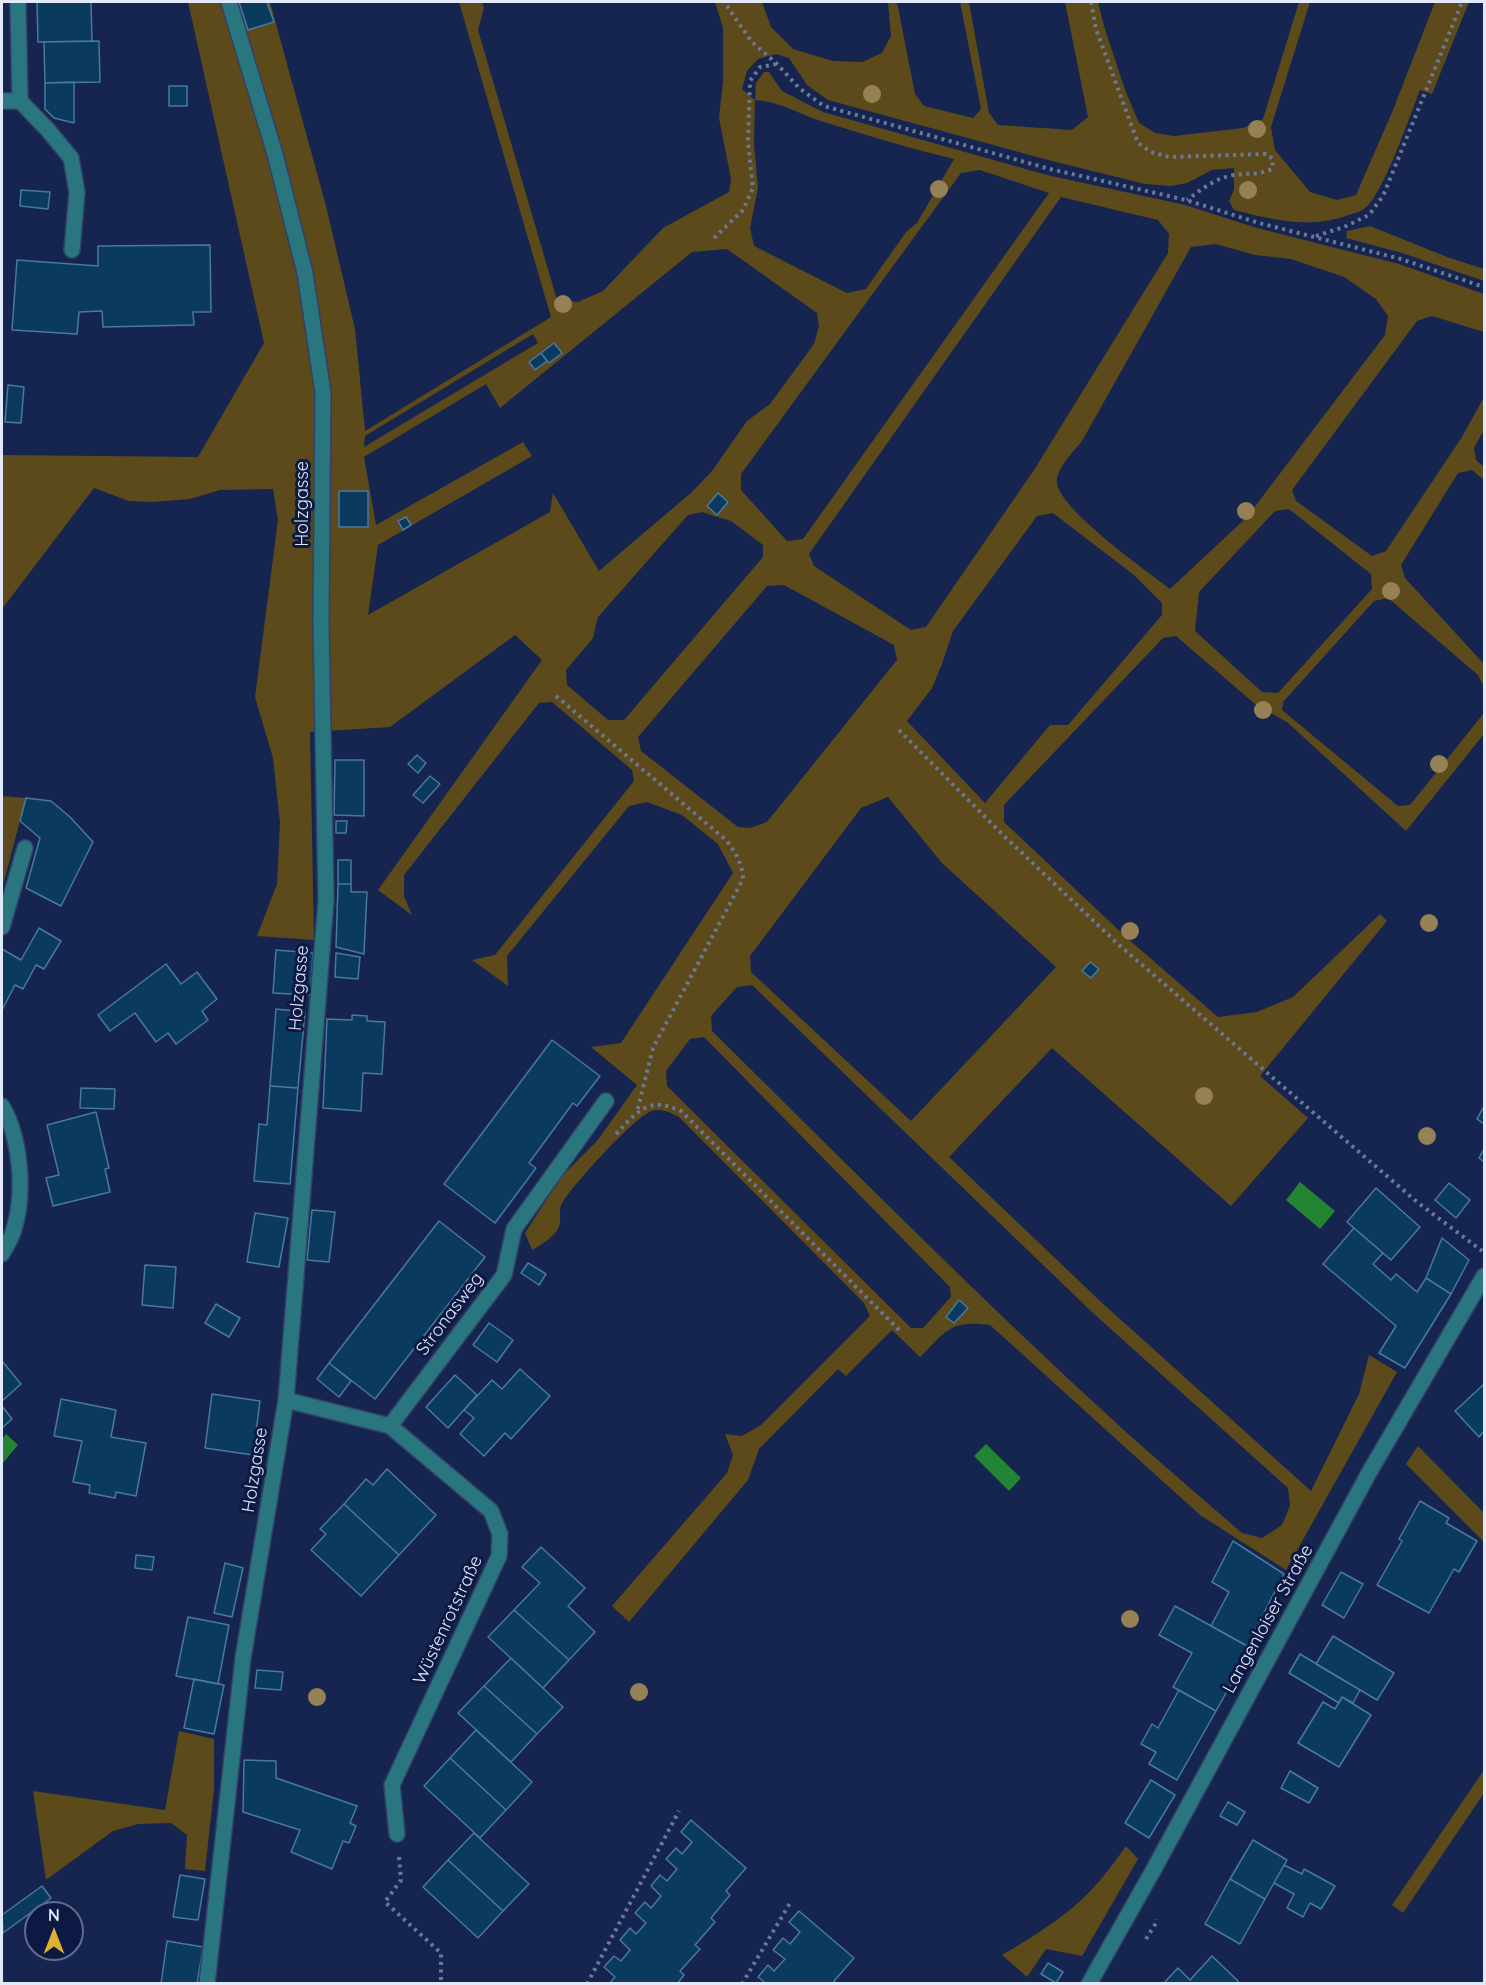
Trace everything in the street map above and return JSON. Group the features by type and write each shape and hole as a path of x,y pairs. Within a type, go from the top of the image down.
{"street":[{"path":"18,2 20,101 71,158 77,192 72,250"},
{"name":"Holzgasse","path":"207,1983 243,1658 286,1400 326,900 321,623 323,393 305,273 275,154 229,2"},
{"path":"2,101 20,101"},
{"path":"2,927 25,848"},
{"name":"Stronasweg","path":"390,1426 504,1275 514,1229 606,1101"},
{"path":"2,1106 18,1150 20,1191 14,1229 2,1254"},
{"name":"Langenloiser Straße","path":"1089,1983 1154,1869 1370,1472 1485,1276"},
{"name":"Wüstenrotstraße","path":"286,1400 390,1426 491,1511 500,1534 499,1556 392,1785 397,1834"}],"path":[{"path":"1091,2 1096,29 1138,143 1151,152 1169,157 1266,154 1273,159 1272,169 1262,173 1216,179 1186,200"},
{"path":"1314,236 1344,227 1369,215 1383,196 1462,2"},
{"path":"727,6 751,41 799,88 824,106 1050,169 1186,200 1259,223 1401,259 1485,287"},
{"path":"714,238 743,210 753,188 748,143 750,81 760,68 777,64"},
{"path":"556,696 726,840 737,855 742,867 743,879 652,1048 636,1112"},
{"path":"899,730 1119,945 1417,1202 1485,1253"},
{"path":"612,1138 636,1112 651,1105 666,1104 681,1111 899,1330"},
{"path":"587,1983 680,1811"},
{"path":"401,1880 386,1902 441,1953 441,1983"},
{"path":"742,1983 790,1903"}],"shaded area":[{"path":"188,2 270,2 326,206 355,329 365,431 551,317 459,2 482,2 484,8 478,30 557,300 578,302 603,291 663,228 729,192 731,179 719,118 723,82 723,28 715,2 762,2 771,27 793,49 833,61 862,62 882,53 891,36 888,2 897,2 915,94 924,106 973,118 981,109 960,2 969,2 989,113 998,125 1072,130 1088,117 1065,2 1098,2 1124,87 1139,123 1155,133 1174,136 1243,128 1263,119 1299,2 1310,2 1271,127 1275,150 1310,192 1337,200 1356,195 1393,110 1435,2 1469,2 1432,94 1420,90 1387,172 1371,201 1359,212 1321,222 1292,222 1234,210 1229,201 1234,190 1234,168 1212,170 1187,183 1171,186 1145,184 828,100 807,85 789,58 776,54 758,59 747,71 742,89 755,100 756,83 764,72 769,72 782,91 823,112 1047,175 1185,205 1257,228 1399,264 1484,294 1484,332 1432,316 1417,321 1292,490 1296,501 1372,556 1386,551 1462,437 1484,397 1484,430 1474,448 1476,460 1484,467 1484,480 1472,470 1458,473 1401,565 1405,578 1484,664 1484,687 1478,675 1388,598 1374,601 1283,702 1282,710 1398,806 1410,805 1484,713 1484,734 1406,831 1287,722 1255,704 1176,636 1163,638 1004,805 1004,822 1126,937 1218,1017 1257,1012 1293,997 1380,914 1387,921 1260,1076 1308,1118 1231,1206 1052,1048 949,1157 1100,1301 1311,1491 1359,1394 1369,1355 1397,1372 1286,1570 1200,1515 990,1325 966,1324 943,1334 920,1357 892,1330 846,1376 838,1369 759,1449 748,1480 629,1622 612,1606 727,1473 733,1455 725,1434 742,1436 761,1425 870,1316 864,1303 679,1117 662,1111 655,1110 644,1115 605,1152 562,1203 557,1230 532,1250 525,1233 561,1177 597,1141 637,1085 591,1047 621,1043 733,873 718,844 682,815 647,802 629,806 507,956 508,986 472,960 495,955 634,781 632,770 552,702 539,703 404,875 404,896 412,915 378,890 542,660 515,635 390,727 310,732 314,940 257,936 277,884 280,823 273,758 255,697 278,520 273,489 220,490 190,499 152,502 129,501 94,488 2,609 2,455 198,457 264,343","holes":["755,100 854,131 954,159 917,223 906,232 866,289 847,293 754,246 750,228 758,188 754,144","980,170 1049,193 803,539 787,541 741,490 741,474 961,173","1061,197 1158,220 1169,234 1168,253 1034,470 926,627 911,630 814,566 809,554","1216,244 1255,255 1291,259 1344,277 1376,299 1388,316 1385,335 1247,517 1170,589 1088,524 1062,495 1057,478 1066,461 1082,441 1191,247","727,249 817,313 819,326 814,344 770,404 747,421 712,471 692,492 599,571 553,493 550,512 368,615 378,545 532,456 523,442 376,525 364,457 486,384 500,408 692,252","533,334 538,343 364,447 365,436","1289,509 1371,574 1372,589 1278,693 1262,692 1195,631 1199,592 1275,511","702,512 731,521 763,545 763,557 624,720 608,720 567,685 566,670 593,638 598,617 688,515","1053,513 1134,575 1162,603 1162,615 1068,725 1050,725 985,803 907,721 932,688 953,631 1037,516","784,585 894,645 897,660 767,822 750,828 738,827 641,751 638,737 767,586","888,797 942,863 1056,967 911,1121 751,972 750,956 861,808","752,985 1093,1313 1288,1488 1290,1506 1282,1525 1262,1538 1242,1533 1169,1470 1021,1334 712,1031 711,1016 737,987","704,1037 950,1287 951,1297 923,1328 911,1328 667,1086 666,1071 690,1039"]},
{"path":"1370,226 1447,257 1484,269 1484,281 1402,253 1346,238 1347,231"},
{"path":"2,796 26,798 2,889"},
{"path":"1300,1182 1335,1211 1320,1229 1286,1200"},
{"path":"6,1434 18,1445 2,1464 2,1439"},
{"path":"986,1444 1021,1478 1009,1491 974,1456"},
{"path":"1418,1446 1484,1513 1484,1542 1406,1464"},
{"path":"179,1731 214,1739 214,1789 205,1871 185,1869 187,1835 171,1823 138,1824 113,1831 46,1880 33,1791 165,1810"},
{"path":"1484,1770 1484,1793 1403,1913 1392,1905"},
{"path":"1126,1846 1138,1859 1082,1956 1046,1949 1027,1977 1002,1955 1063,1915 1087,1895"}],"building":[{"path":"37,2 91,2 92,41 38,42"},
{"path":"239,2 267,2 274,22 248,30"},
{"path":"99,41 100,82 45,83 44,42"},
{"path":"74,82 74,123 54,118 45,109 45,83"},
{"path":"169,86 187,86 187,106 169,106"},
{"path":"21,190 50,192 48,209 20,206"},
{"path":"210,245 211,312 193,312 194,325 103,327 102,311 79,312 77,334 12,330 17,260 98,266 98,246"},
{"path":"554,343 562,353 549,363 541,353"},
{"path":"541,353 547,361 535,370 529,362"},
{"path":"8,385 24,387 21,423 5,422"},
{"path":"339,491 368,491 368,527 339,527"},
{"path":"718,493 728,502 717,515 707,506"},
{"path":"406,517 411,525 403,530 398,521"},
{"path":"417,755 426,763 418,773 408,764"},
{"path":"335,760 364,760 364,816 334,815"},
{"path":"430,776 440,784 423,803 413,795"},
{"path":"26,798 51,801 70,817 93,842 61,906 26,888 40,838 20,821"},
{"path":"336,821 347,821 346,833 336,833"},
{"path":"338,860 351,860 351,884 338,884"},
{"path":"338,884 351,884 351,892 367,892 364,954 336,947"},
{"path":"39,928 61,941 44,969 36,965 23,989 15,985 2,1010 2,949 21,960"},
{"path":"276,950 313,953 310,995 273,993"},
{"path":"336,953 360,957 358,979 335,977"},
{"path":"1090,962 1099,969 1091,978 1082,971"},
{"path":"166,964 181,984 197,972 217,999 202,1011 208,1020 176,1044 168,1033 156,1042 135,1013 110,1031 98,1015"},
{"path":"276,1009 305,1012 298,1088 270,1086"},
{"path":"352,1015 367,1016 367,1021 385,1022 382,1074 363,1073 361,1111 323,1108 327,1019 352,1020"},
{"path":"552,1040 600,1076 577,1106 573,1103 529,1163 536,1168 495,1223 444,1184"},
{"path":"270,1086 298,1088 290,1184 254,1181 259,1124 267,1125"},
{"path":"81,1088 115,1089 114,1109 80,1108"},
{"path":"1484,1106 1484,1124 1477,1119"},
{"path":"96,1112 109,1168 105,1169 110,1192 53,1206 46,1178 59,1175 47,1125"},
{"path":"1484,1149 1484,1162 1479,1158"},
{"path":"1449,1183 1470,1200 1456,1218 1435,1200"},
{"path":"1376,1188 1420,1227 1391,1260 1347,1222"},
{"path":"312,1210 335,1212 329,1262 307,1260"},
{"path":"255,1213 288,1218 279,1267 247,1262"},
{"path":"439,1221 485,1257 375,1399 329,1363"},
{"path":"1354,1228 1383,1253 1373,1264 1391,1280 1396,1274 1417,1292 1426,1278 1451,1294 1405,1368 1379,1353 1396,1326 1323,1264"},
{"path":"1442,1238 1469,1260 1451,1294 1426,1278"},
{"path":"528,1263 546,1274 539,1285 521,1273"},
{"path":"145,1265 176,1267 173,1308 142,1305"},
{"path":"959,1300 968,1308 954,1323 946,1317"},
{"path":"216,1304 240,1318 229,1337 205,1323"},
{"path":"489,1323 513,1340 497,1362 473,1345"},
{"path":"2,1361 21,1384 2,1401"},
{"path":"329,1363 351,1381 339,1397 317,1379"},
{"path":"520,1369 550,1396 511,1439 505,1433 484,1456 460,1434 474,1418 464,1410 492,1380 502,1389"},
{"path":"455,1375 477,1395 448,1428 426,1407"},
{"path":"1483,1385 1484,1431 1479,1437 1455,1411"},
{"path":"212,1394 260,1401 253,1455 205,1448"},
{"path":"61,1399 116,1410 111,1437 146,1443 136,1496 116,1492 115,1498 89,1493 90,1485 73,1482 82,1441 54,1436"},
{"path":"2,1406 12,1419 2,1428"},
{"path":"387,1469 436,1515 399,1555 344,1504 366,1479 373,1485"},
{"path":"1420,1501 1449,1518 1446,1523 1477,1541 1459,1572 1454,1569 1429,1613 1377,1585 1402,1541 1399,1539"},
{"path":"344,1504 399,1555 361,1596 311,1550 326,1534 320,1529"},
{"path":"1233,1541 1284,1574 1247,1646 1211,1626 1229,1592 1212,1582"},
{"path":"541,1547 585,1588 568,1606 595,1632 569,1660 514,1610 540,1583 522,1567"},
{"path":"136,1555 154,1557 152,1570 135,1568"},
{"path":"225,1563 243,1568 232,1617 214,1613"},
{"path":"1341,1572 1363,1584 1344,1618 1322,1605"},
{"path":"1175,1606 1251,1648 1216,1711 1173,1687 1192,1653 1159,1635"},
{"path":"514,1610 569,1660 543,1688 488,1637"},
{"path":"188,1617 229,1625 218,1684 176,1676"},
{"path":"1333,1636 1394,1673 1377,1700 1316,1664"},
{"path":"1300,1654 1360,1690 1353,1703 1342,1697 1339,1703 1289,1673"},
{"path":"511,1658 563,1707 537,1734 484,1686"},
{"path":"257,1670 283,1672 281,1690 255,1688"},
{"path":"194,1679 224,1685 214,1734 184,1728"},
{"path":"484,1686 537,1734 511,1762 458,1713"},
{"path":"1179,1690 1216,1711 1177,1780 1149,1764 1156,1752 1141,1744 1152,1724 1158,1728"},
{"path":"1342,1697 1371,1715 1339,1767 1298,1743 1323,1702 1335,1709"},
{"path":"476,1730 532,1782 506,1810 450,1758"},
{"path":"450,1758 506,1810 480,1838 424,1786"},
{"path":"244,1760 276,1761 276,1778 357,1806 350,1823 356,1826 349,1843 343,1841 332,1869 291,1852 300,1830 243,1812"},
{"path":"1290,1771 1318,1788 1309,1803 1281,1788"},
{"path":"1151,1780 1175,1795 1149,1838 1125,1823"},
{"path":"1228,1802 1245,1812 1237,1825 1220,1816"},
{"path":"691,1820 746,1868 726,1891 730,1895 711,1918 715,1922 695,1945 700,1949 680,1971 684,1975 677,1984 609,1984 615,1977 604,1967 614,1956 621,1961 630,1950 620,1940 630,1928 636,1934 646,1923 635,1913 645,1902 651,1908 661,1896 651,1886 660,1875 667,1881 677,1869 666,1859 676,1848 682,1854 692,1842 681,1832"},
{"path":"474,1833 529,1884 503,1911 448,1860"},
{"path":"1253,1840 1287,1860 1265,1899 1230,1879"},
{"path":"448,1860 503,1911 478,1938 423,1887"},
{"path":"1284,1865 1302,1874 1304,1869 1335,1886 1321,1909 1310,1903 1303,1917 1287,1908 1294,1894 1274,1883"},
{"path":"180,1875 205,1879 198,1920 173,1917"},
{"path":"1230,1879 1265,1899 1240,1944 1205,1924"},
{"path":"42,1886 51,1898 47,1901 24,1901 24,1918 3,1933 2,1915"},
{"path":"799,1911 854,1958 834,1981 836,1984 767,1984 758,1977 768,1965 774,1971 785,1959 773,1950 783,1938 790,1944 800,1932 789,1922"},
{"path":"167,1941 203,1947 197,1984 161,1984"},
{"path":"1212,1956 1238,1981 1236,1984 1163,1984 1178,1968 1190,1980"},
{"path":"1048,1963 1063,1972 1056,1983 1041,1974"}]}
